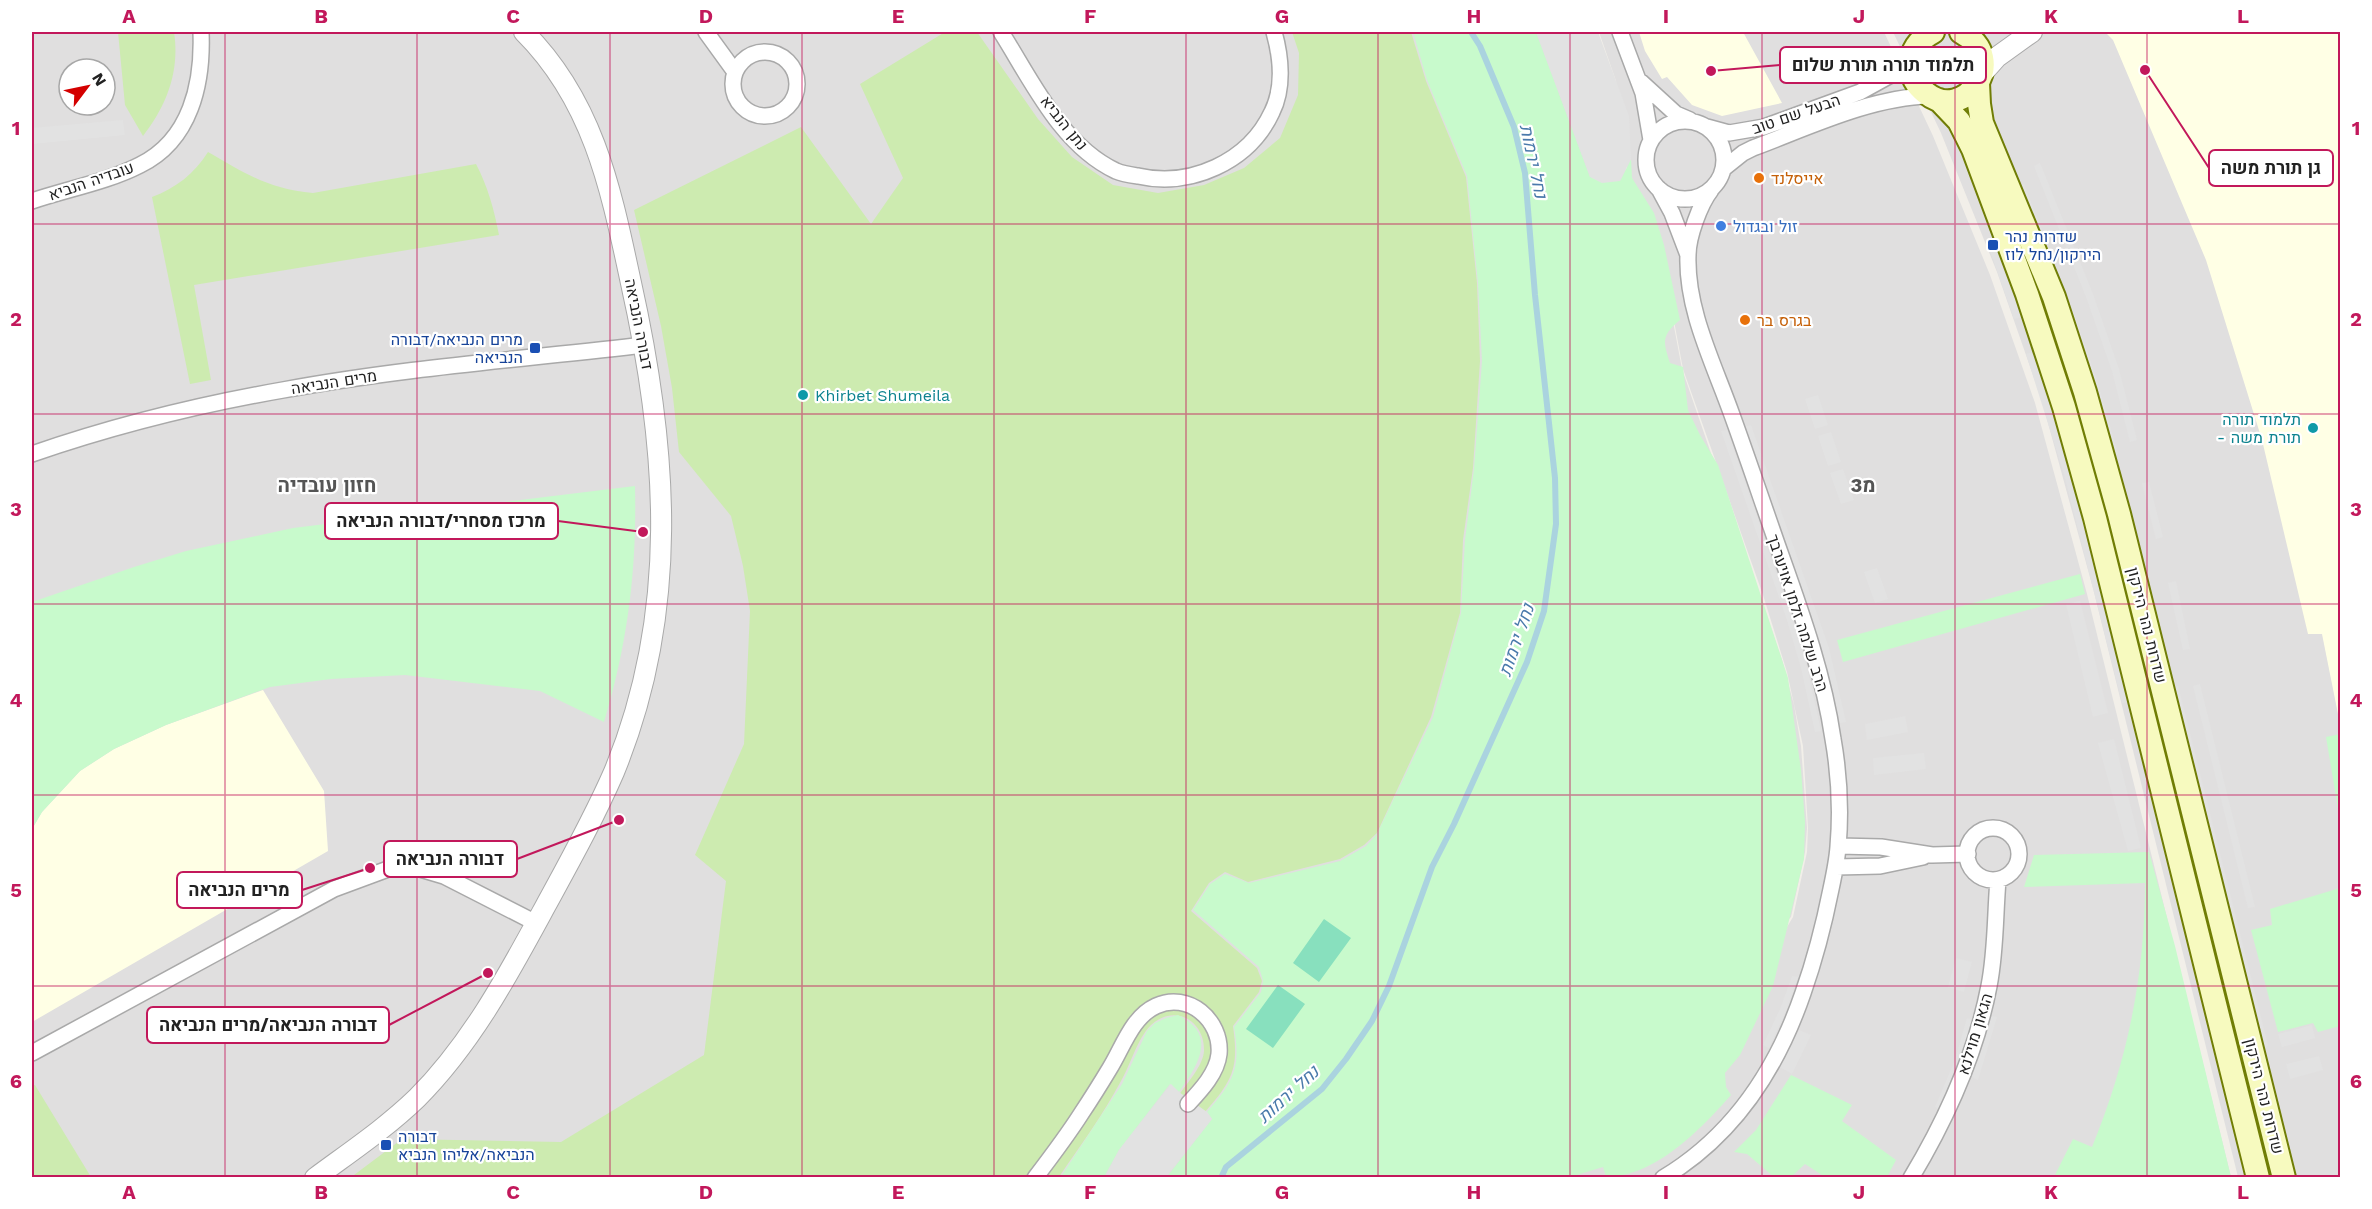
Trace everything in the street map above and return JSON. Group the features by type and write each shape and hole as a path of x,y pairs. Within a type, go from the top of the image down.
{"main road":[{"name":"שדרות נהר הירקון","path":"1966,32 1980,51 1983,62 1978,104 1982,123 2054,297 2091,413 2130,559 2284,1178"},
{"name":"שדרות נהר הירקון","path":"1919,41 1911,68 1914,78 1920,88 1959,121 1972,149 2027,294 2064,407 2095,518 2258,1178"},
{"path":"1934,98 1961,98 1971,92 1980,79"}],"street":[{"name":"עובדיה הנביא","path":"32,201 140,165 161,151 177,134 189,115 200,70 201,32"},
{"name":"דבורה הנביאה","path":"315,1178 389,1123 417,1098 443,1069 488,1006 577,849 614,771 640,696 653,636 662,555 662,486 656,422 644,345 609,190 590,131 569,87 544,52 524,32"},
{"path":"706,32 735,72 733,82 735,96 741,105 753,114 767,116 777,114 792,100 796,76 788,63 776,54 762,52 752,54 743,60 735,72"},
{"name":"נתן הנביא","path":"1001,32 1054,116 1083,151 1117,172 1154,180 1191,177 1225,164 1253,142 1273,112 1281,75 1274,32"},
{"path":"1620,32 1646,106 1651,140"},
{"path":"1980,79 1997,57 2032,32"},
{"name":"הבעל שם טוב","path":"1699,124 1729,133 1764,127 1860,92 1893,75 1919,41"},
{"path":"1636,75 1644,86 1676,114 1699,124 1714,134 1721,145 1724,157 1723,169 1719,180 1699,210 1688,255"},
{"name":"הבעל שם טוב","path":"1723,169 1743,153 1754,148 1855,111 1898,98 1934,98"},
{"path":"1688,255 1672,213 1649,175 1646,163 1647,151 1651,140 1659,130 1670,124 1682,121 1699,124"},
{"path":"1659,189 1670,196 1688,199 1700,196 1711,189"},
{"name":"הרב שלמה זלמן אויערבך","path":"1663,1178 1704,1150 1725,1130 1754,1094 1772,1063 1796,1015 1811,971 1839,846 1834,742 1826,698 1796,595 1704,342 1692,297 1688,255"},
{"name":"מרים הנביאה","path":"32,454 160,416 282,390 402,372 644,345"},
{"path":"1999,829 2010,835 2017,844 2019,859 2011,873 1998,880 1989,880 1977,874 1971,867 1968,854 1973,839 1982,831 1999,829"},
{"path":"1839,846 1881,847 1932,855"},
{"path":"1836,867 1880,866 1932,855 1968,854"},
{"path":"32,1053 334,889 388,869 417,868 444,876 536,923"},
{"name":"הגאון מוילנא","path":"1911,1178 1955,1097 1978,1031 1989,984 1998,880"},
{"path":"1035,1178 1082,1113 1140,1017 1155,1006 1171,1002 1187,1004 1201,1011 1212,1022 1218,1038 1219,1055 1212,1074 1188,1104"}],"shaded area":[{"name":"חזון עובדיה","path":"32,32 1598,32 1625,168 1666,284 1682,369 1782,660 1794,705 1801,746 1807,828 1805,852 1791,917 1538,1177 32,1177"},
{"path":"1536,32 1598,32 1629,116 1631,159 1620,181 1602,183 1590,177"},
{"name":"מ3","path":"1599,32 1884,32 1933,136 1990,275 2035,403 2087,594 2231,1177 1561,1178 1775,947 1793,917 1807,852 1808,828 1803,746 1787,672 1763,595 1683,369 1667,284 1629,180 1616,81"},
{"path":"1639,32 1743,32 1782,103 1722,116 1692,105 1667,77 1662,79 1645,51"},
{"path":"1893,32 2340,32 2340,1177 2238,1177 2094,592 2042,401 1997,272 1941,133"},
{"path":"2105,32 2340,32 2340,724 2322,634 2308,634 2262,440 2206,260 2113,40"},
{"path":"123,120 125,135 32,144 32,128"},
{"path":"2040,163 2093,294 2119,369 2137,440 2130,442 2112,371 2086,297 2034,166"},
{"path":"2024,184 2070,302 2096,377 2118,454 2112,457 2016,187"},
{"path":"1996,246 2022,317 2014,319 1989,248"},
{"path":"2033,352 2071,472 2129,702 2122,703 2064,474 2026,354"},
{"path":"1818,395 1828,425 1815,429 1805,399"},
{"path":"1751,425 1829,648 1846,722 1840,723 1822,648 1746,426"},
{"path":"1727,430 1792,618 1807,667 1821,731 1815,732 1801,668 1787,620 1721,431"},
{"path":"1831,432 1841,462 1828,466 1818,436"},
{"path":"1843,469 1854,500 1841,504 1830,473"},
{"path":"2149,482 2163,537 2156,539 2142,483"},
{"path":"1877,568 1888,599 1875,603 1864,572"},
{"path":"2176,581 2190,649 2183,650 2168,583"},
{"path":"2080,601 2108,713 2093,717 2066,604"},
{"path":"2200,684 2255,907 2248,908 2193,686"},
{"path":"2178,686 2268,1046 2261,1048 2171,688"},
{"path":"263,690 324,791 328,851 32,1022 32,829 42,812 80,771 114,749 166,725"},
{"path":"1905,716 1908,732 1867,740 1865,724"},
{"path":"2114,739 2141,848 2128,851 2098,743"},
{"path":"1924,753 1926,769 1874,775 1873,758"},
{"path":"1956,958 1972,962 1964,992 1948,987"},
{"path":"1792,976 1798,977 1769,1048 1763,1045"},
{"path":"1991,1016 1997,1017 1978,1080 1972,1077"},
{"path":"1967,1018 1973,1020 1971,1029 1940,1110 1935,1107 1955,1060"},
{"path":"2312,1025 2315,1038 2282,1047 2278,1034"},
{"path":"1799,1030 1811,1035 1792,1074 1780,1067"},
{"path":"2319,1056 2323,1070 2290,1079 2286,1064"},
{"path":"1171,1084 1207,1112 1212,1119 1166,1177 1104,1178 1119,1150"}],"green space":[{"path":"118,32 174,32 175,60 170,87 159,112 143,136 125,105"},
{"path":"945,32 977,32 1038,119 1072,157 1113,185 1158,193 1204,185 1244,168 1280,138 1298,95 1299,53 1292,32 1411,32 1426,81 1466,177 1477,283 1480,361 1473,468 1463,540 1460,613 1431,717 1377,833 1364,845 1340,859 1248,882 1225,872 1209,883 1191,911 1257,968 1262,981 1259,992 1233,1026 1235,1053 1228,1082 1205,1112 1179,1095 1201,1063 1204,1051 1203,1040 1200,1031 1187,1018 1170,1016 1160,1019 1151,1025 1142,1037 1114,1094 1059,1177 350,1178 402,1139 561,1142 704,1055 726,881 695,855 744,744 750,611 743,566 731,516 679,452 672,388 661,326 634,210 801,127 871,224 903,178 860,84"},
{"path":"1413,32 1536,32 1590,177 1620,181 1631,159 1632,178 1654,213 1664,245 1680,320 1669,330 1665,339 1670,363 1683,367 1688,410 1718,465 1788,678 1801,770 1805,822 1804,859 1773,986 1740,1055 1725,1073 1726,1087 1731,1095 1676,1149 1642,1169 1624,1175 1606,1177 1603,1167 1567,1178 1166,1178 1212,1119 1207,1112 1224,1091 1236,1064 1234,1027 1261,992 1263,981 1259,967 1193,910 1210,884 1225,874 1249,883 1340,861 1366,846 1377,834 1433,717 1461,613 1465,540 1474,469 1482,361 1478,283 1467,176 1427,80"},
{"path":"208,152 246,174 270,184 313,193 476,164 490,198 499,235 194,285 211,380 190,384 152,197 184,179"},
{"path":"635,486 634,547 629,605 619,663 604,722 540,691 405,675 331,679 270,687 166,725 114,749 80,771 42,812 32,829 32,602 186,551 293,528"},
{"path":"2080,574 2085,594 1843,662 1837,640"},
{"path":"2340,734 2340,821 2326,737"},
{"path":"2149,852 2175,946 2231,1177 2054,1177 2073,1139 2092,1147 2115,1083 2132,1018 2142,952 2145,883 2024,887 2034,855"},
{"path":"2340,888 2340,1026 2318,1032 2313,1023 2278,1032 2251,930 2272,925 2270,909"},
{"path":"1324,919 1351,938 1319,982 1293,963"},
{"path":"1278,985 1305,1004 1273,1048 1246,1029"},
{"path":"1178,1015 1191,1023 1201,1041 1201,1051 1197,1061 1179,1092 1170,1084 1119,1150 1104,1177 1060,1178 1122,1084 1147,1031 1155,1023"},
{"path":"1791,1075 1852,1105 1842,1121 1896,1160 1887,1177 1825,1177 1805,1164 1791,1177 1774,1177 1747,1154 1734,1152 1756,1130"},
{"path":"35,1085 91,1177 32,1177 32,1086"}],"waterway":[{"name":"נחל ירמות","path":"1221,1178 1226,1167 1322,1089 1372,1021 1389,986 1432,867 1454,824 1527,662 1544,611 1556,524 1555,478 1535,295 1525,173 1514,127 1480,46 1471,32"}],"place":[{"name":"גן תורת משה","path":"2145,70"},
{"name":"תלמוד תורה תורת שלום","path":"1711,71"},
{"name":"אייסלנד","path":"1759,178"},
{"name":"זול ובגדול","path":"1721,226"},
{"name":"שדרות נהר הירקון/נחל לוז","path":"1993,245"},
{"name":"בגרס בר","path":"1745,320"},
{"name":"מרים הנביאה/דבורה הנביאה","path":"535,348"},
{"name":"Khirbet Shumeila","path":"803,395"},
{"name":"תלמוד תורה - תורת משה","path":"2313,428"},
{"name":"מרכז מסחרי/דבורה הנביאה","path":"643,532"},
{"name":"דבורה הנביאה","path":"619,820"},
{"name":"מרים הנביאה","path":"370,868"},
{"name":"דבורה הנביאה/מרים הנביאה","path":"488,973"},
{"name":"דבורה הנביאה/אליהו הנביא","path":"386,1145"}],"district":[{"name":"חזון עובדיה","path":"327,485"},
{"name":"מ3","path":"1863,485"}]}
